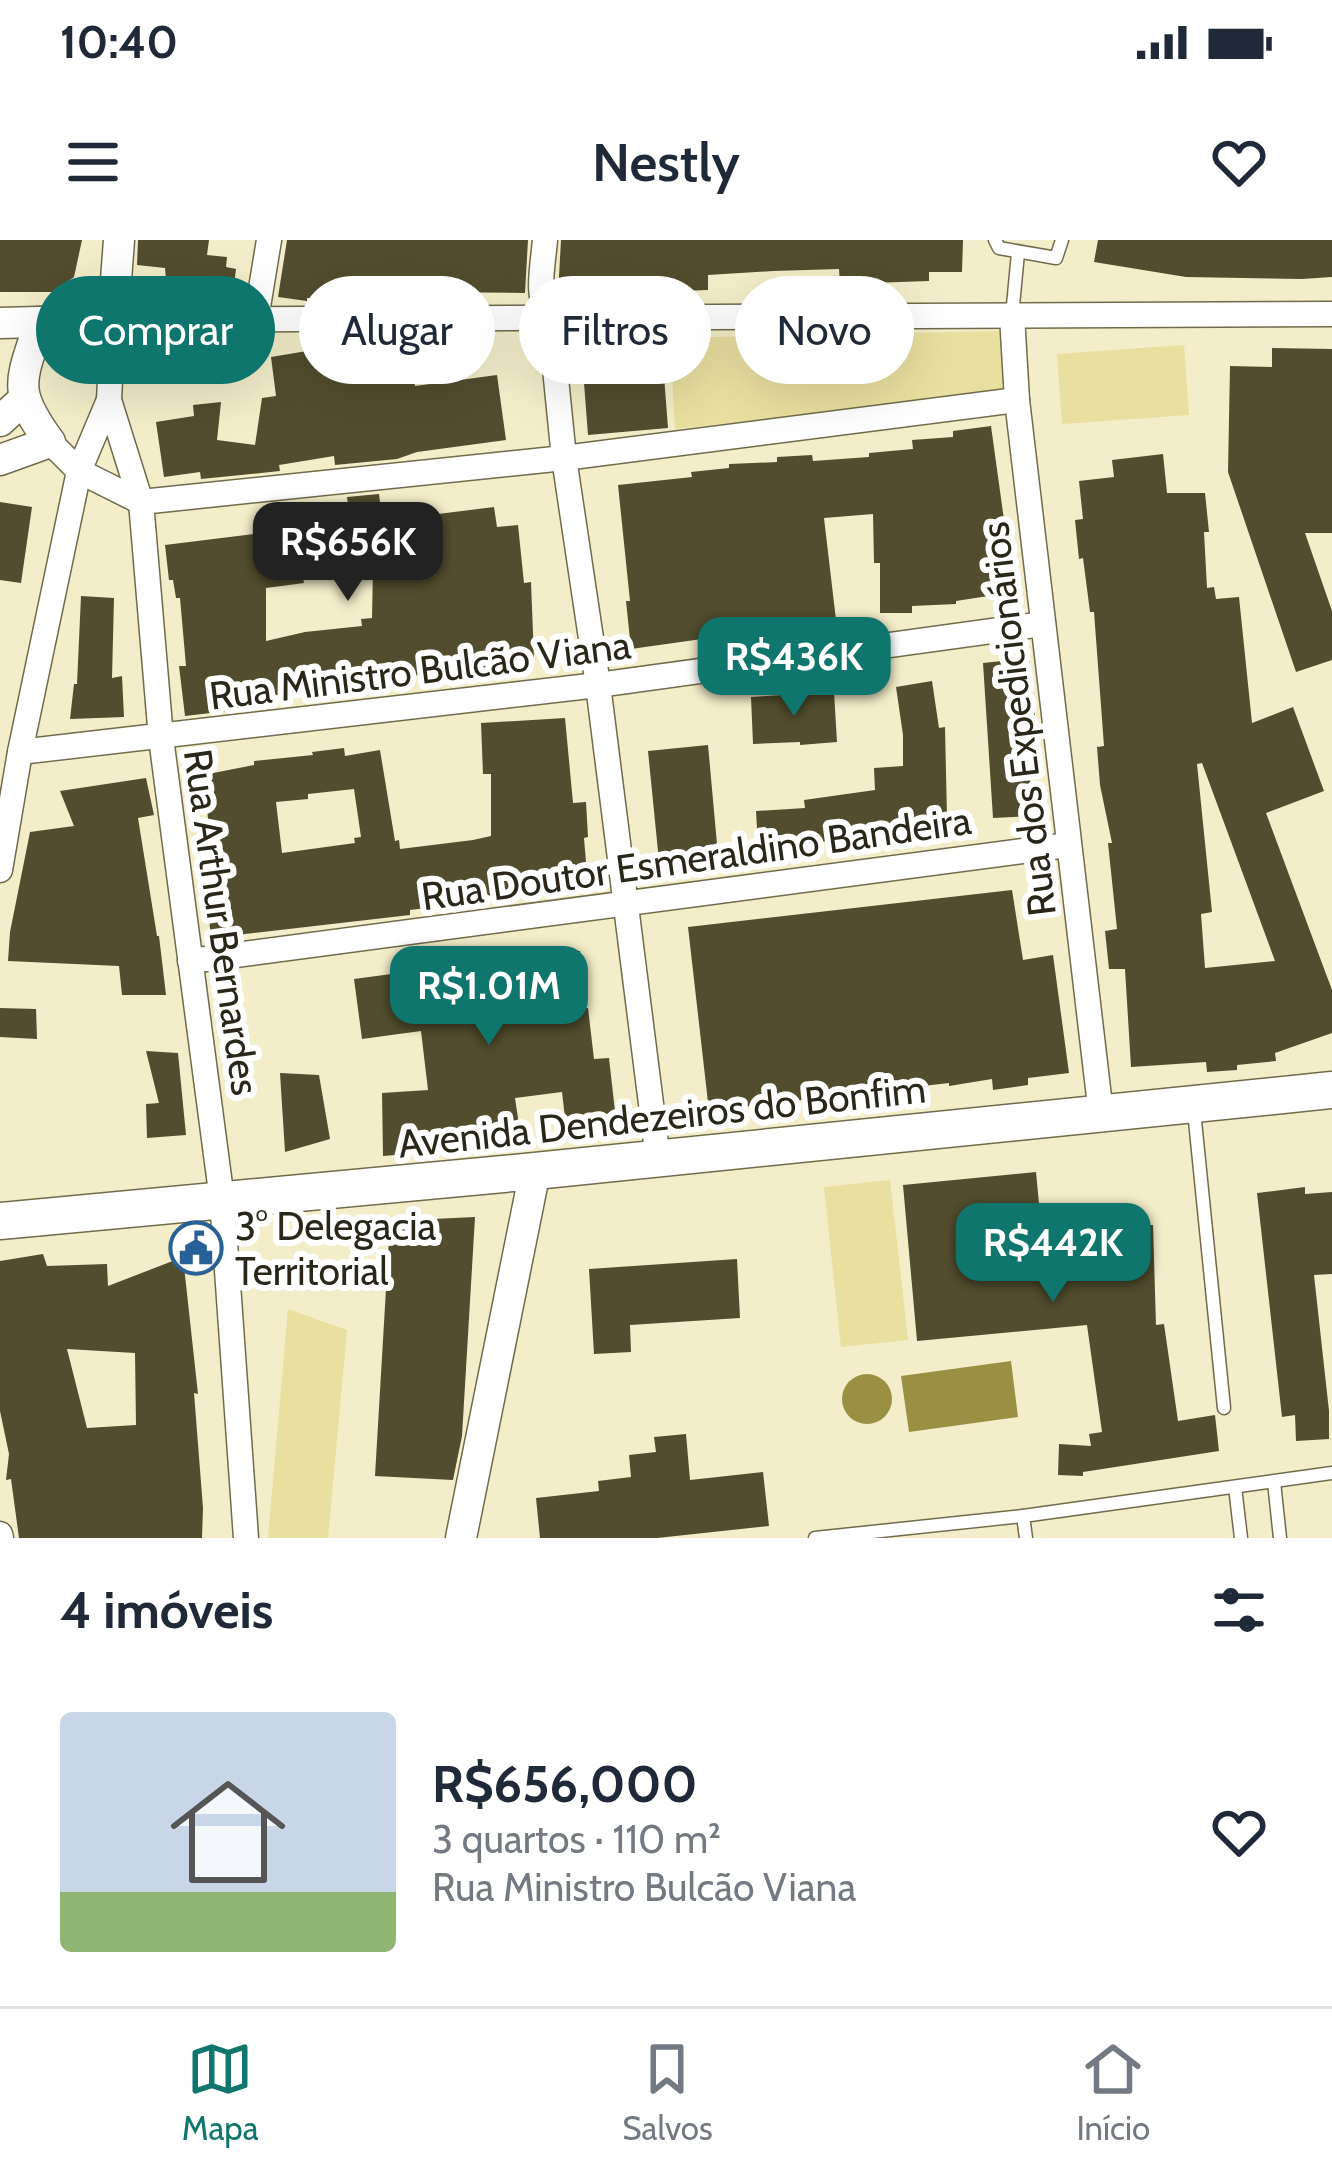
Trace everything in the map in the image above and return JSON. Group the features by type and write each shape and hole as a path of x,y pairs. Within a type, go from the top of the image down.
{"main road":[{"name":"Avenida Dendezeiros do Bonfim","path":"0,1221 536,1172 1332,1090"}],"street":[{"path":"116,276 119,240"},
{"path":"263,276 269,240"},
{"path":"542,276 545,240"},
{"path":"711,319 1332,314"},
{"name":"Rua dos Expedicionários","path":"1012,316 1017,400 1101,1114"},
{"path":"275,319 519,320"},
{"path":"0,322 36,322"},
{"path":"36,334 22,377 24,399 50,442 79,471 141,502 564,458 1017,400"},
{"name":"Rua Arthur Bernardes","path":"110,384 109,400 141,502 160,738 222,1200 246,1538"},
{"path":"556,384 658,1159"},
{"path":"0,421 24,399"},
{"path":"0,870 79,471 109,400"},
{"path":"0,460 50,442"},
{"name":"Rua Ministro Bulcão Viana","path":"20,752 598,685 1043,624"},
{"name":"Rua Doutor Esmeraldino Bandeira","path":"190,962 1068,844"},
{"path":"460,1538 536,1172"}],"lane":[{"path":"995,240 999,248 1056,258 1062,240"},
{"path":"1012,316 1018,253"},
{"path":"1193,1105 1224,1408"},
{"path":"815,1538 1023,1516 1332,1473"},
{"path":"1274,1482 1280,1538"},
{"path":"1235,1487 1241,1538"},
{"path":"1023,1516 1026,1538"}],"shaded area":[{"path":"999,331 1006,393 675,429 673,384 711,384 711,337 735,337 735,384 914,384 914,333"},
{"path":"1184,345 1189,415 1062,424 1057,354"},
{"path":"890,1180 908,1340 841,1347 824,1187"},
{"path":"288,1309 347,1330 328,1538 268,1538"},
{"path":"1011,1361 1018,1417 909,1432 901,1376"},
{"path":"867,1374 884,1382 892,1399 884,1416 867,1424 850,1416 842,1399 850,1382"}],"building":[{"path":"0,240 82,240 74,276 36,276 36,292 0,292"},
{"path":"138,240 209,240 207,255 227,257 226,267 236,269 235,276 166,276 165,268 137,265"},
{"path":"287,240 528,240 526,276 519,276 519,293 495,293 495,276 299,276 299,300 278,297"},
{"path":"561,240 963,240 962,272 929,272 929,281 914,282 914,276 839,276 839,269 708,276 559,276"},
{"path":"1098,240 1332,240 1332,277 1186,277 1094,262"},
{"path":"1272,348 1332,349 1332,533 1305,533 1332,611 1332,660 1296,672 1228,472 1230,366 1272,367"},
{"path":"299,352 299,384 495,384 497,375 506,440 397,459 335,465 334,456 279,465 280,471 201,479 200,472 164,477 156,422 194,416 193,405 221,402 217,440 255,445 262,398 276,396 275,356"},
{"path":"584,384 665,384 668,428 588,435"},
{"path":"991,426 1014,592 956,604 912,606 912,613 880,613 873,514 824,518 836,620 631,649 618,485 692,477 691,472 777,462 777,457 812,455 813,461 869,457 869,453 913,449 912,440 953,437 953,431"},
{"path":"1163,454 1167,493 1205,493 1207,588 1214,587 1216,599 1239,597 1252,723 1293,707 1324,791 1266,813 1332,990 1332,1033 1275,1053 1276,1061 1207,1072 1206,1062 1131,1067 1125,969 1109,969 1105,931 1117,929 1108,843 1112,843 1097,747 1104,746 1094,612 1090,612 1083,558 1079,559 1075,520 1083,519 1079,481 1114,477 1112,460","holes":["1202,763 1275,961 1205,968 1201,914 1212,912 1197,764"]},
{"path":"379,494 382,518 494,507 497,527 518,525 524,583 531,582 534,659 485,663 486,670 371,679 370,672 312,681 313,689 271,696 272,706 185,716 179,666 186,666 180,598 169,580 165,545 350,519 347,497","holes":["373,568 372,618 361,619 362,626 266,641 266,588"]},
{"path":"0,502 32,507 21,583 0,580"},
{"path":"81,596 114,598 112,678 122,676 124,717 70,719 77,684"},
{"path":"1029,658 1036,726 1027,726 1032,816 993,818 983,663"},
{"path":"932,681 939,728 945,727 947,818 901,819 902,837 855,840 855,836 758,846 756,811 805,808 804,800 875,790 874,768 903,766 896,687"},
{"path":"834,692 837,742 753,744 751,697"},
{"path":"565,718 573,803 586,802 588,886 474,897 475,902 410,910 410,915 211,938 205,880 215,879 203,775 312,752 344,748 345,756 380,750 400,849 473,840 491,836 491,774 483,774 481,723","holes":["354,789 361,837 354,838 355,843 282,853 276,802"]},
{"path":"708,745 718,855 659,861 648,751"},
{"path":"146,778 154,815 138,818 166,995 122,995 119,966 8,961 30,832 74,826 60,791"},
{"path":"1012,890 1023,960 1053,955 1069,1073 1028,1078 1028,1085 993,1090 992,1079 709,1111 688,927"},
{"path":"519,950 580,951 579,1009 588,1008 594,1059 609,1058 617,1129 567,1135 562,1092 515,1098 520,1132 417,1140 418,1153 383,1156 382,1093 428,1090 421,1031 362,1039 354,979 518,964"},
{"path":"0,1008 36,1009 37,1039 0,1037"},
{"path":"146,1051 178,1053 186,1135 147,1138 146,1104 159,1103"},
{"path":"280,1073 319,1075 330,1139 285,1152"},
{"path":"1036,1172 1041,1225 1153,1225 1156,1325 1164,1324 1178,1421 1215,1415 1219,1451 1083,1472 1083,1476 1058,1475 1059,1444 1091,1446 1089,1434 1102,1432 1087,1325 917,1341 903,1185"},
{"path":"1305,1187 1305,1194 1332,1192 1332,1274 1314,1275 1329,1439 1296,1441 1295,1415 1282,1417 1257,1193"},
{"path":"475,1217 462,1436 453,1480 375,1476 390,1221"},
{"path":"43,1254 47,1266 107,1264 108,1286 183,1257 198,1394 194,1393 202,1538 19,1538 11,1479 6,1480 9,1454 0,1411 0,1261","holes":["67,1349 135,1353 136,1425 87,1428"]},
{"path":"737,1259 740,1318 630,1325 631,1352 594,1354 589,1269"},
{"path":"686,1434 690,1480 763,1472 769,1526 657,1538 540,1538 536,1498 599,1491 598,1481 631,1477 629,1455 656,1452 654,1437"}],"place":[{"name":"3° Delegacia Territorial","path":"196,1248"}]}
